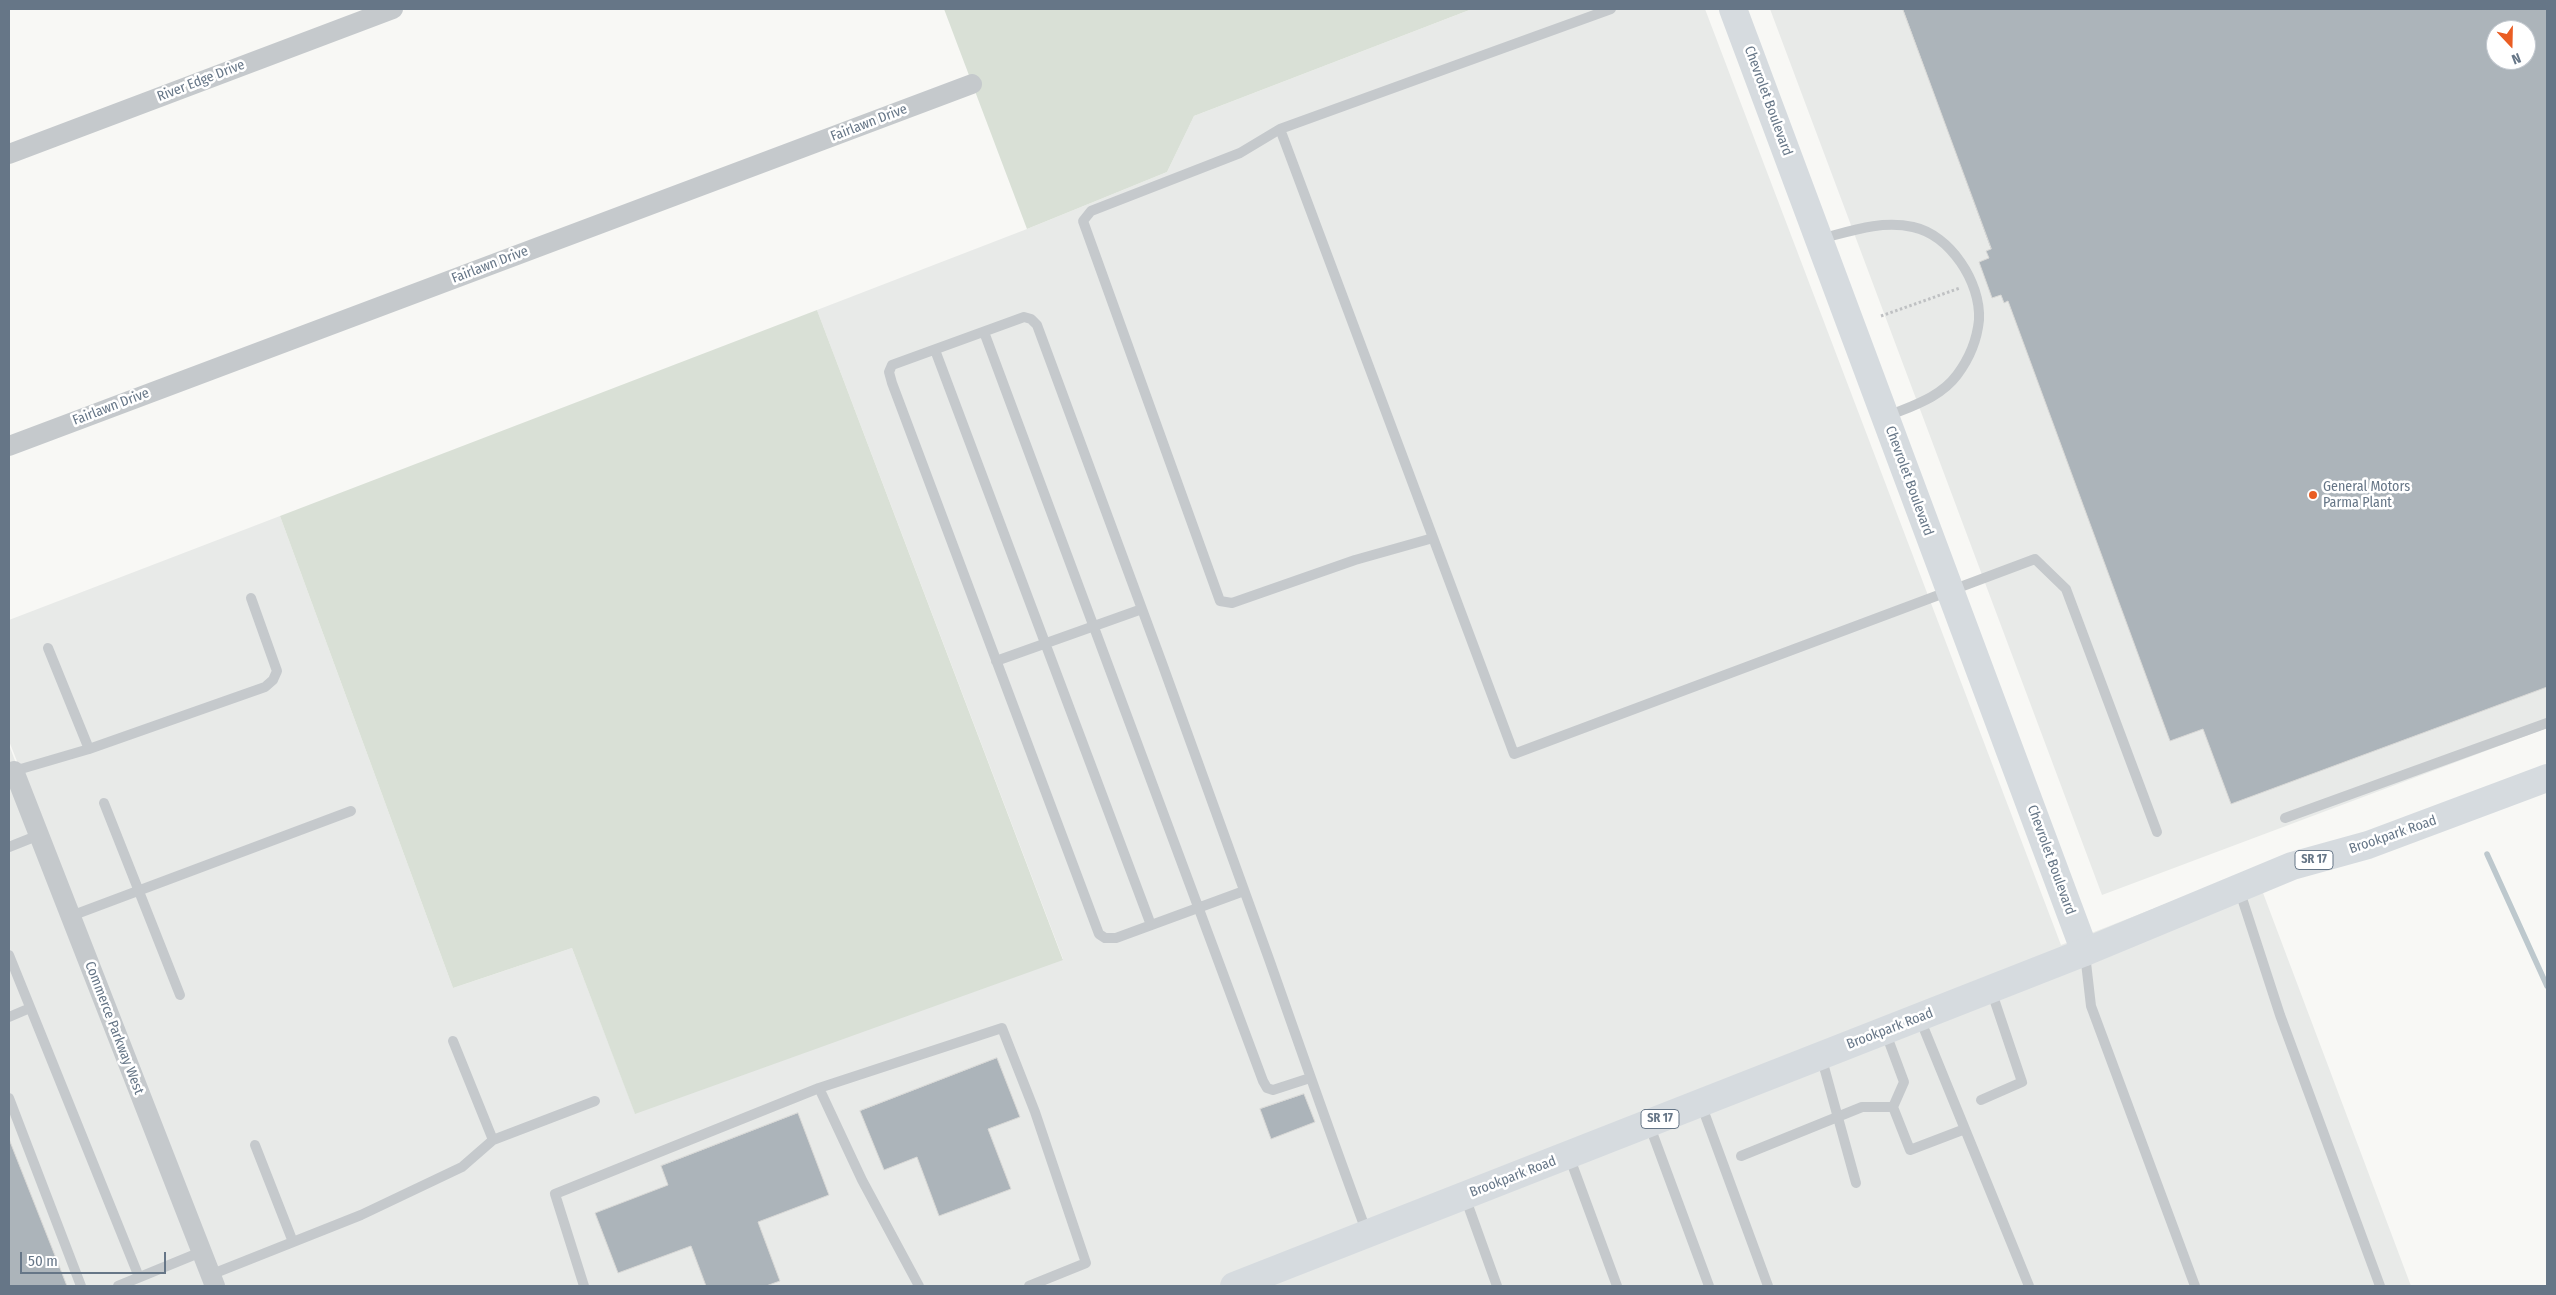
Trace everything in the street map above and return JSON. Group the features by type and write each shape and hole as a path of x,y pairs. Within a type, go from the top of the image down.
{"main road":[{"name":"Chevrolet Boulevard","path":"1733,9 2085,952"},
{"name":"Brookpark Road","path":"1234,1286 1990,990 2292,866 2368,845 2547,778"}],"street":[{"name":"River Edge Drive","path":"9,154 393,9"},
{"name":"Fairlawn Drive","path":"9,446 972,84"},
{"name":"Commerce Parkway West","path":"14,771 212,1281"}],"lane":[{"path":"1433,538 1354,560 1232,603 1220,601 1083,221 1091,210 1240,153 1280,129 1611,9"},
{"path":"1280,129 1514,754 2035,559 2066,589 2157,832"},
{"path":"1819,239 1869,226 1891,224 1914,227 1936,236 1961,264 1971,284 1977,301 1979,318 1977,333 1966,362 1943,389 1928,399 1886,417"},
{"path":"1244,891 1116,938 1105,938 1099,934 889,372 892,366 1024,318 1031,319 1037,325 1142,609 1244,891 1310,1078 1367,1234"},
{"path":"984,332 1198,908 1267,1088 1273,1090 1310,1078"},
{"path":"935,350 1151,925"},
{"path":"14,771 89,749 265,687 273,680 277,671 251,598"},
{"path":"996,661 1142,609"},
{"path":"48,648 89,749"},
{"path":"2285,818 2547,723"},
{"path":"104,803 180,995"},
{"path":"70,916 351,811"},
{"path":"9,847 39,835"},
{"path":"2239,888 2280,1016 2380,1286"},
{"path":"2085,952 2091,1006 2195,1286"},
{"path":"9,954 139,1277"},
{"path":"1981,1100 2022,1082 1990,990"},
{"path":"9,1017 30,1008"},
{"path":"1919,1017 2029,1286"},
{"path":"584,1286 555,1194 819,1088 1002,1028 1035,1112 1086,1263 1029,1286"},
{"path":"1885,1031 1904,1082 1893,1107 1910,1150 1965,1129"},
{"path":"453,1041 493,1140"},
{"path":"1821,1056 1856,1183"},
{"path":"819,1088 862,1180 919,1286"},
{"path":"9,1098 81,1286"},
{"path":"212,1281 293,1242 361,1215 462,1167 493,1140 595,1101"},
{"path":"1700,1103 1768,1286"},
{"path":"1741,1156 1862,1107 1893,1107"},
{"path":"1648,1124 1709,1286"},
{"path":"255,1145 293,1242"},
{"path":"1568,1155 1617,1286"},
{"path":"1464,1196 1498,1286"},
{"path":"118,1286 201,1252"}],"path":[{"path":"1881,316 1971,284"}],"shaded area":[{"path":"944,9 1472,9 1194,116 1167,172 1027,229"},
{"path":"1472,9 1705,9 2061,945 2254,869 2411,1286 225,1286 9,741 9,620 280,516 453,988 572,948 635,1113 1063,959 817,310 1027,229 1167,172 1194,116"},
{"name":"General Motors Parma Plant","path":"1770,9 2547,9 2547,728 2102,895"},
{"path":"817,310 1063,960 635,1114 572,948 453,988 280,516"},
{"path":"9,745 216,1286 9,1286"}],"building":[{"name":"General Motors Parma Plant","path":"1903,9 2547,9 2547,687 2231,804 2203,729 2170,741 2008,301 2004,303 2001,295 1992,298 1979,262 1989,258 1986,251 1991,249"},
{"path":"997,1058 1020,1117 988,1129 1011,1189 939,1216 917,1157 884,1170 860,1111"},
{"path":"1304,1094 1315,1122 1271,1139 1260,1109"},
{"path":"798,1113 829,1195 758,1222 780,1281 766,1286 706,1286 691,1246 618,1273 595,1213 668,1185 661,1166"},
{"path":"9,1139 67,1286 9,1286"}],"waterway":[{"path":"2487,854 2547,986"}],"place":[{"name":"General Motors Parma Plant","path":"2313,495"}]}
